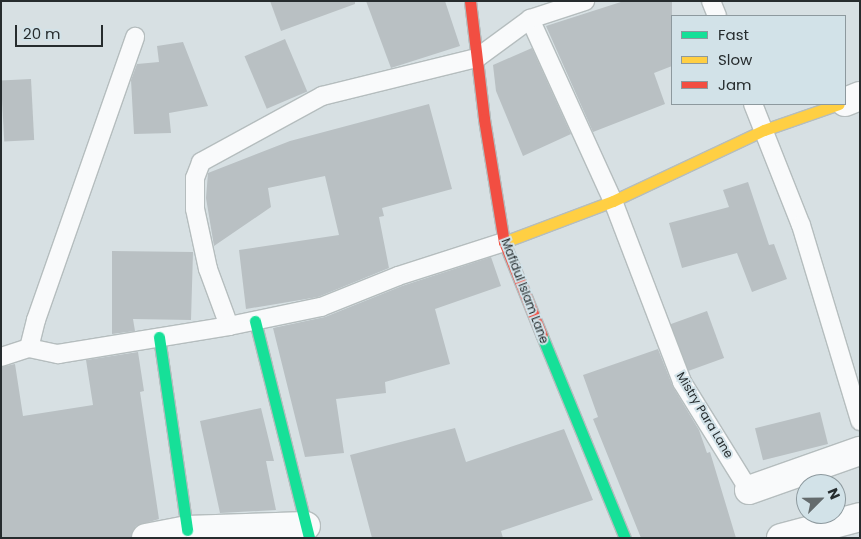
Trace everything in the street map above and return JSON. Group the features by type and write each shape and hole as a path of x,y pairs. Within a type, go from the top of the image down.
{"street":[{"name":"Mafidul Islam Lane","path":"470,1 504,242 625,538"},
{"path":"846,102 860,96"},
{"path":"504,242 613,201 764,130 835,105"},
{"path":"146,538 188,530 307,532 255,321"},
{"path":"159,336 188,530"},
{"name":"Mistry Para Lane","path":"750,490 860,451"},
{"path":"793,536 860,517"}],"lane":[{"path":"229,326 208,269 195,209 194,178 201,162 322,96 477,58 530,19 585,1"},
{"path":"711,1 717,15"},
{"name":"Mistry Para Lane","path":"530,19 613,201 682,382 750,490"},
{"path":"29,348 36,320 134,37"},
{"path":"753,105 801,225 860,421"},
{"path":"1,357 29,348 58,354 229,326 321,307 398,276 504,242"}],"building":[{"path":"270,1 355,1 355,4 281,31"},
{"path":"366,1 445,1 460,46 391,68"},
{"path":"624,1 672,1 671,66 654,73 665,104 593,132 546,26"},
{"path":"285,39 307,91 267,109 244,56"},
{"path":"183,42 208,106 169,113 171,133 134,134 131,80 137,64 159,62 157,46"},
{"path":"532,48 571,134 523,156 496,91 493,65"},
{"path":"31,79 34,140 4,141 1,81"},
{"path":"429,104 452,189 382,208 384,216 379,217 389,268 318,297 246,309 239,250 339,235 325,176 268,188 271,207 214,246 206,198 208,173 290,141"},
{"path":"748,182 769,245 774,244 787,279 752,292 737,253 682,268 669,223 729,207 723,190"},
{"path":"112,251 193,252 191,320 133,319 135,331 112,334"},
{"path":"491,257 501,286 435,309 450,364 385,382 386,393 336,399 344,453 305,457 273,328 325,317 402,286"},
{"path":"707,311 724,358 687,371 670,324"},
{"path":"658,349 673,387 699,430 707,453 710,452 736,538 641,538 593,419 598,417 583,375"},
{"path":"138,352 144,391 140,392 159,519 136,526 131,537 125,538 1,538 1,367 15,364 23,416 93,405 86,360"},
{"path":"261,408 274,461 266,461 276,510 220,513 200,421"},
{"path":"820,412 828,444 763,460 755,428"},
{"path":"455,428 466,462 564,429 593,500 501,531 503,538 372,538 350,455"}],"traffic: fast":[{"path":"255,321 309,538"},
{"path":"542,336 625,538"},
{"path":"159,337 187,530"}],"traffic: slow":[{"path":"504,242 613,201 764,130 836,105"}],"traffic: jam":[{"path":"470,1 484,119 504,242 542,336"}]}
